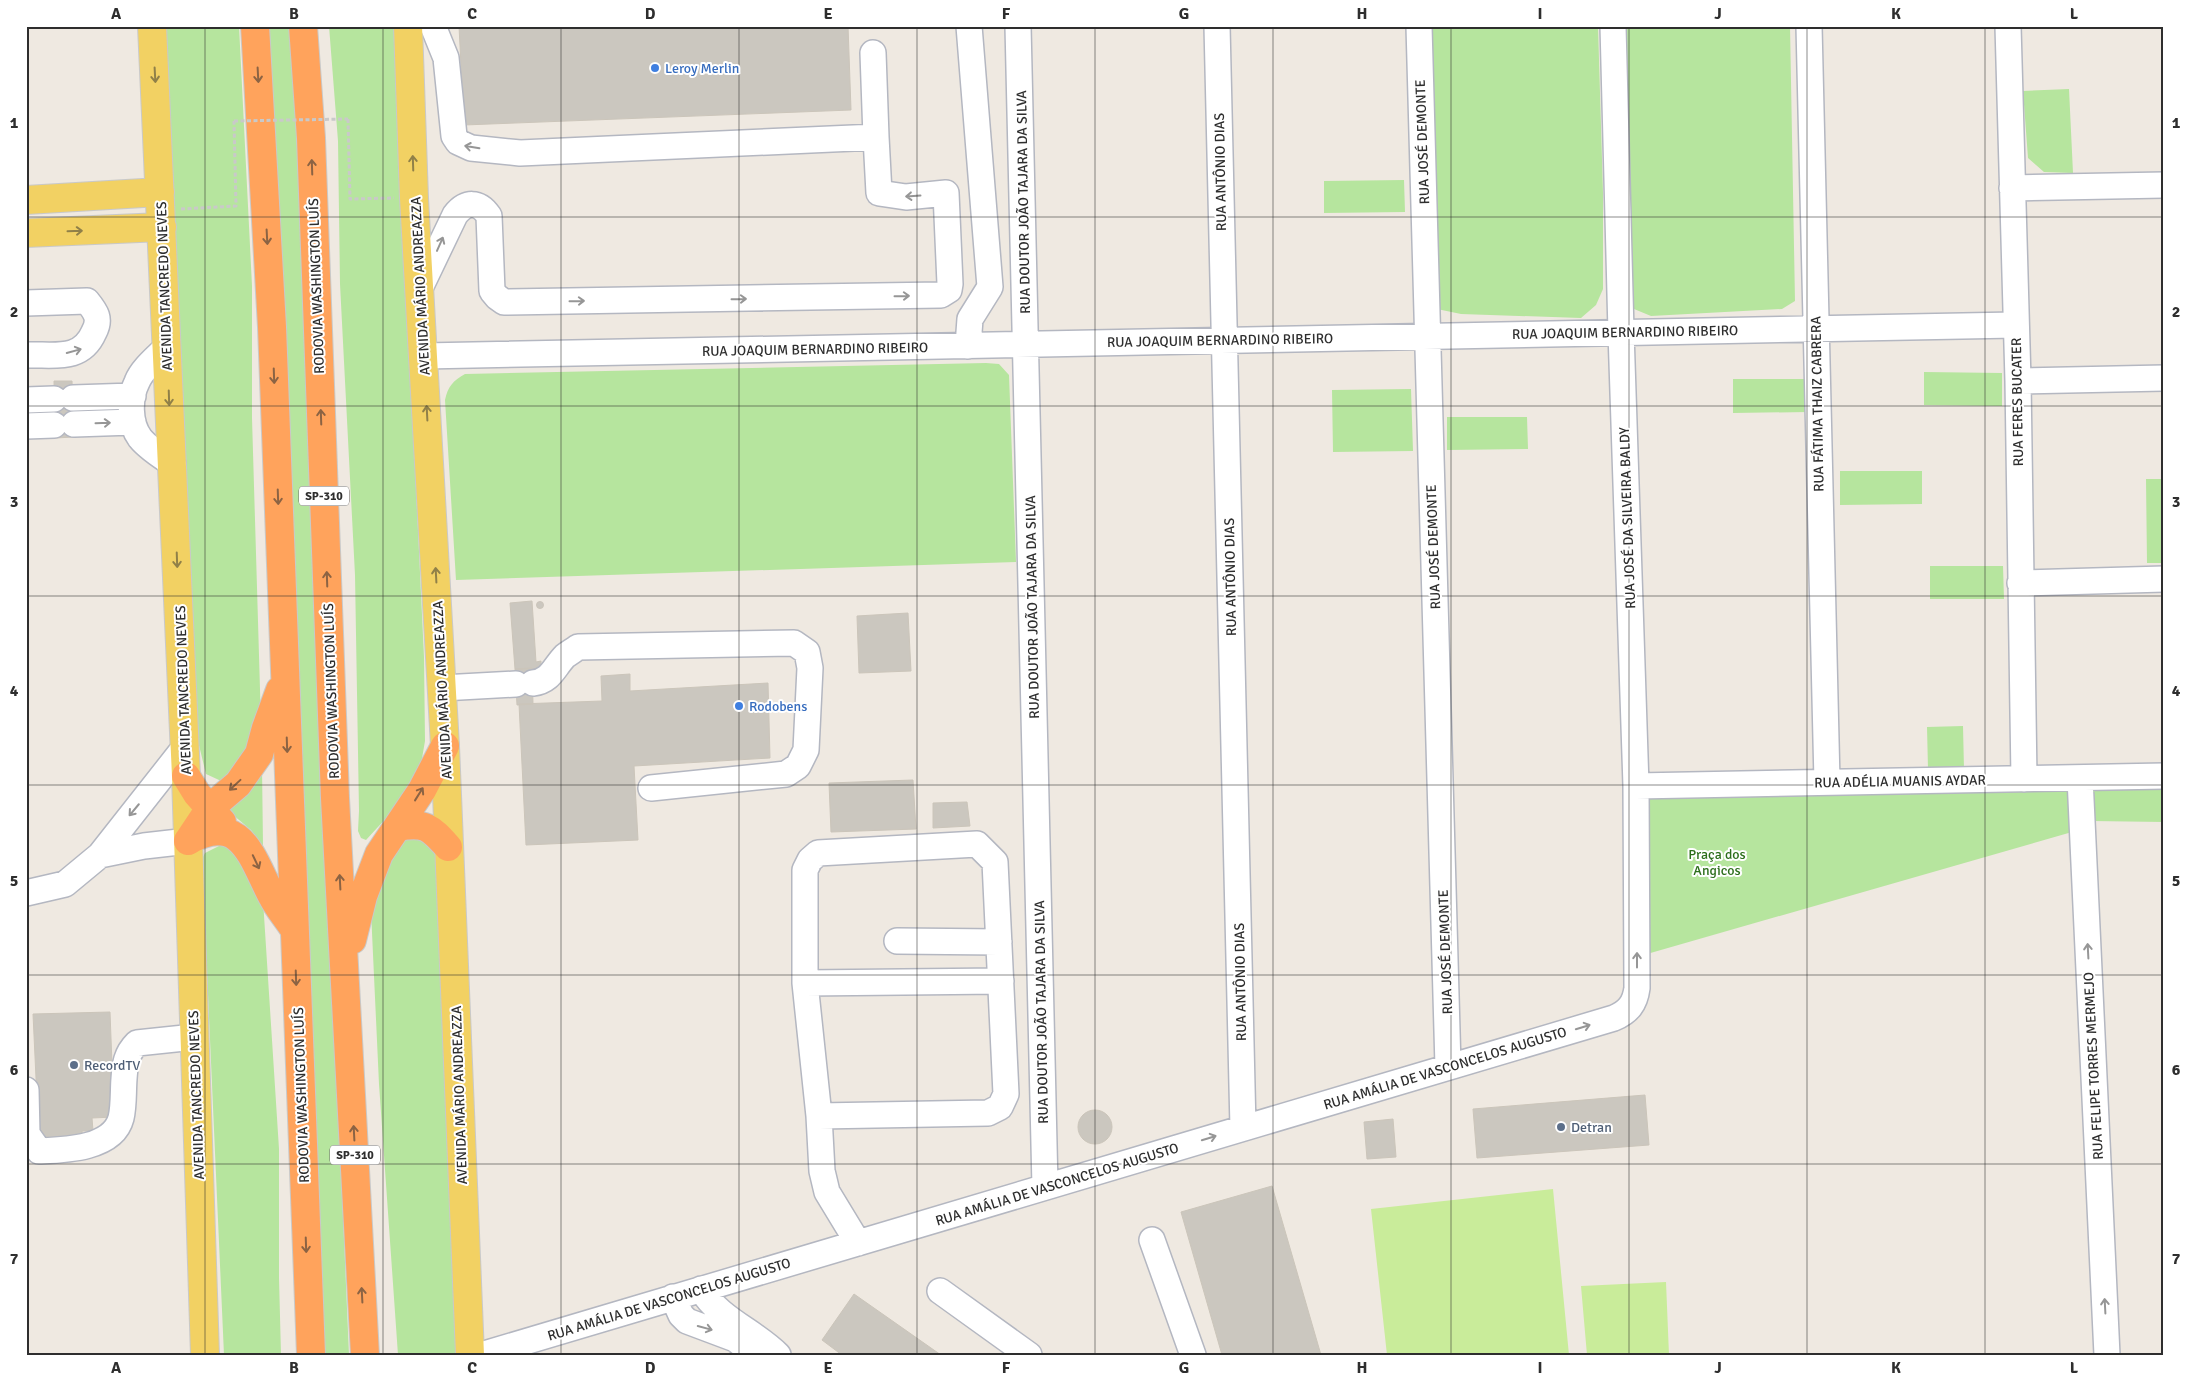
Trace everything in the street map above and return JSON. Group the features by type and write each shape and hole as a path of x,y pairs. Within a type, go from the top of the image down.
{"highway":[{"name":"RODOVIA WASHINGTON LUÍS","path":"255,26 272,327 310,1355"},
{"name":"RODOVIA WASHINGTON LUÍS","path":"303,26 311,138 335,798 365,1355"},
{"path":"188,841 210,808 238,784 259,754 266,728 284,679"},
{"path":"345,965 363,896 379,854 422,790 445,746"},
{"path":"186,776 197,794 249,849 272,898 294,929"},
{"path":"398,827 415,824 433,830 448,847"},
{"path":"188,841 203,832 218,831 238,838"}],"main road":[{"name":"AVENIDA TANCREDO NEVES","path":"152,26 185,747 205,1355"},
{"name":"AVENIDA MÁRIO ANDREAZZA","path":"408,26 414,198 445,746 470,1355"},
{"path":"26,200 161,210"},
{"path":"26,233 161,210"}],"street":[{"path":"433,26 446,58 454,136 458,142 471,148 520,153 876,137"},
{"path":"968,346 970,319 990,287 970,26"},
{"name":"RUA DOUTOR JOÃO TAJARA DA SILVA","path":"1018,26 1045,1187"},
{"name":"RUA ANTÔNIO DIAS","path":"1217,26 1243,1128"},
{"name":"RUA JOSÉ DEMONTE","path":"1419,26 1448,1067"},
{"name":"RUA JOSÉ DA SILVEIRA BALDY","path":"1613,26 1636,786 1637,988 1636,998 1631,1008"},
{"name":"RUA FÁTIMA THAIZ CABRERA","path":"1809,26 1827,782"},
{"name":"RUA FERES BUCATER","path":"2008,26 2018,380 2024,778"},
{"path":"873,53 879,193 906,197 946,193 983,194"},
{"path":"2012,188 2164,185"},
{"path":"420,288 455,214 461,207 469,204 478,205 489,216 492,291 504,302 941,295 949,290 950,284 946,193"},
{"path":"26,303 87,301 96,313 98,324 86,348 76,353 26,355"},
{"name":"RUA JOAQUIM BERNARDINO RIBEIRO","path":"424,356 2015,324"},
{"path":"167,347 137,381 133,396 133,422 140,438 173,464"},
{"path":"2018,380 2164,378"},
{"path":"26,400 133,396"},
{"path":"26,426 133,422"},
{"path":"2020,583 2164,579"},
{"path":"442,688 541,682 551,675 565,657 578,647 794,644 807,652 810,668 806,750 798,766 786,774 651,788"},
{"path":"26,893 65,884 100,855 185,747"},
{"name":"RUA ADÉLIA MUANIS AYDAR","path":"1636,786 2164,776"},
{"name":"RUA FELIPE TORRES MERMEJO","path":"2080,778 2107,1355"},
{"path":"100,855 144,846 188,841"},
{"path":"819,1116 988,1113 1000,1107 1006,1094 995,862 977,844 818,853 810,860 805,870 806,982 819,1116 822,1171 827,1192 858,1243"},
{"path":"897,941 999,942"},
{"path":"806,982 1001,981"},
{"name":"RUA AMÁLIA DE VASCONCELOS AUGUSTO","path":"481,1355 1614,1018 1631,1008"},
{"path":"26,1090 27,1134 32,1144 39,1151 88,1147 115,1129 121,1119 125,1062 130,1051 137,1044 194,1037"},
{"path":"1152,1240 1193,1355"},
{"path":"702,1289 716,1309 778,1355"},
{"path":"940,1291 1029,1355"},
{"path":"673,1298 681,1315 687,1321 735,1339 756,1355"}],"path":[{"path":"161,210 236,206 234,121 348,119 350,199 414,198"}],"green space":[{"path":"166,26 239,26 252,286 252,418 261,723 229,780 219,780 206,774 197,737"},
{"path":"266,26 290,26 297,147 349,1355 322,1355"},
{"path":"329,26 399,26 414,446 424,657 425,741 420,770 389,815 366,840 361,838 358,831 355,575 340,284 338,141"},
{"path":"1426,26 1598,26 1603,193 1603,289 1596,305 1581,318 1461,314 1437,309"},
{"path":"1622,26 1790,26 1795,301 1782,309 1651,316 1634,309 1627,287"},
{"path":"2069,89 2073,173 2044,172 2028,158 2023,91"},
{"path":"1404,180 1405,212 1324,213 1324,181"},
{"path":"999,364 1009,375 1016,562 456,580 445,400 452,384 465,374"},
{"path":"1924,372 2002,373 2002,406 1924,405"},
{"path":"1733,379 1807,379 1808,412 1733,413"},
{"path":"1411,389 1413,451 1333,452 1332,390"},
{"path":"1447,417 1527,417 1528,449 1447,450"},
{"path":"1840,471 1922,471 1922,504 1840,505"},
{"path":"2146,479 2164,479 2164,563 2147,563"},
{"path":"1930,566 2003,566 2004,599 1930,599"},
{"path":"1963,726 1964,769 1928,769 1927,727"},
{"path":"262,766 263,846 251,830 226,809"},
{"path":"2164,779 2164,822 2091,821 2090,781"},
{"name":"Praça dos Angicos","path":"2067,785 2072,832 1647,954 1646,794"},
{"path":"415,835 431,843 436,856 459,1355 398,1355 379,1084 371,911 396,840"},
{"path":"221,845 229,847 241,857 263,900 279,1149 281,1355 224,1355 202,859 205,853"},
{"path":"1553,1189 1569,1355 1387,1355 1371,1209"},
{"path":"1666,1282 1669,1355 1587,1355 1581,1286"}],"building":[{"name":"Leroy Merlin","path":"459,26 848,26 851,110 464,125"},
{"path":"54,381 72,381 74,437 55,438"},
{"path":"532,601 536,662 541,661 541,669 515,669 510,603"},
{"path":"540,601 544,605 540,609 536,605"},
{"path":"908,613 911,671 859,673 857,616"},
{"path":"532,668 533,704 517,705 515,669"},
{"path":"630,674 630,691 768,683 770,758 634,766 638,840 526,845 519,704 602,701 601,676"},
{"path":"913,780 916,829 831,832 829,783"},
{"path":"967,802 970,826 933,828 933,803"},
{"name":"RecordTV","path":"110,1012 114,1117 92,1118 93,1131 82,1131 83,1141 39,1142 33,1014"},
{"name":"Detran","path":"1645,1095 1649,1145 1477,1158 1473,1109"},
{"path":"1095,1110 1102,1111 1107,1115 1111,1120 1111,1134 1107,1139 1102,1143 1095,1144 1088,1143 1083,1139 1079,1134 1078,1127 1079,1120 1083,1115 1088,1111"},
{"path":"1393,1119 1396,1157 1367,1159 1364,1122"},
{"path":"1272,1186 1321,1355 1222,1355 1181,1212"},
{"path":"854,1294 941,1355 842,1355 822,1340"}],"place":[{"name":"Leroy Merlin","path":"655,68"},
{"name":"Rodobens","path":"739,706"},
{"name":"RecordTV","path":"74,1065"},
{"name":"Detran","path":"1561,1127"}]}
